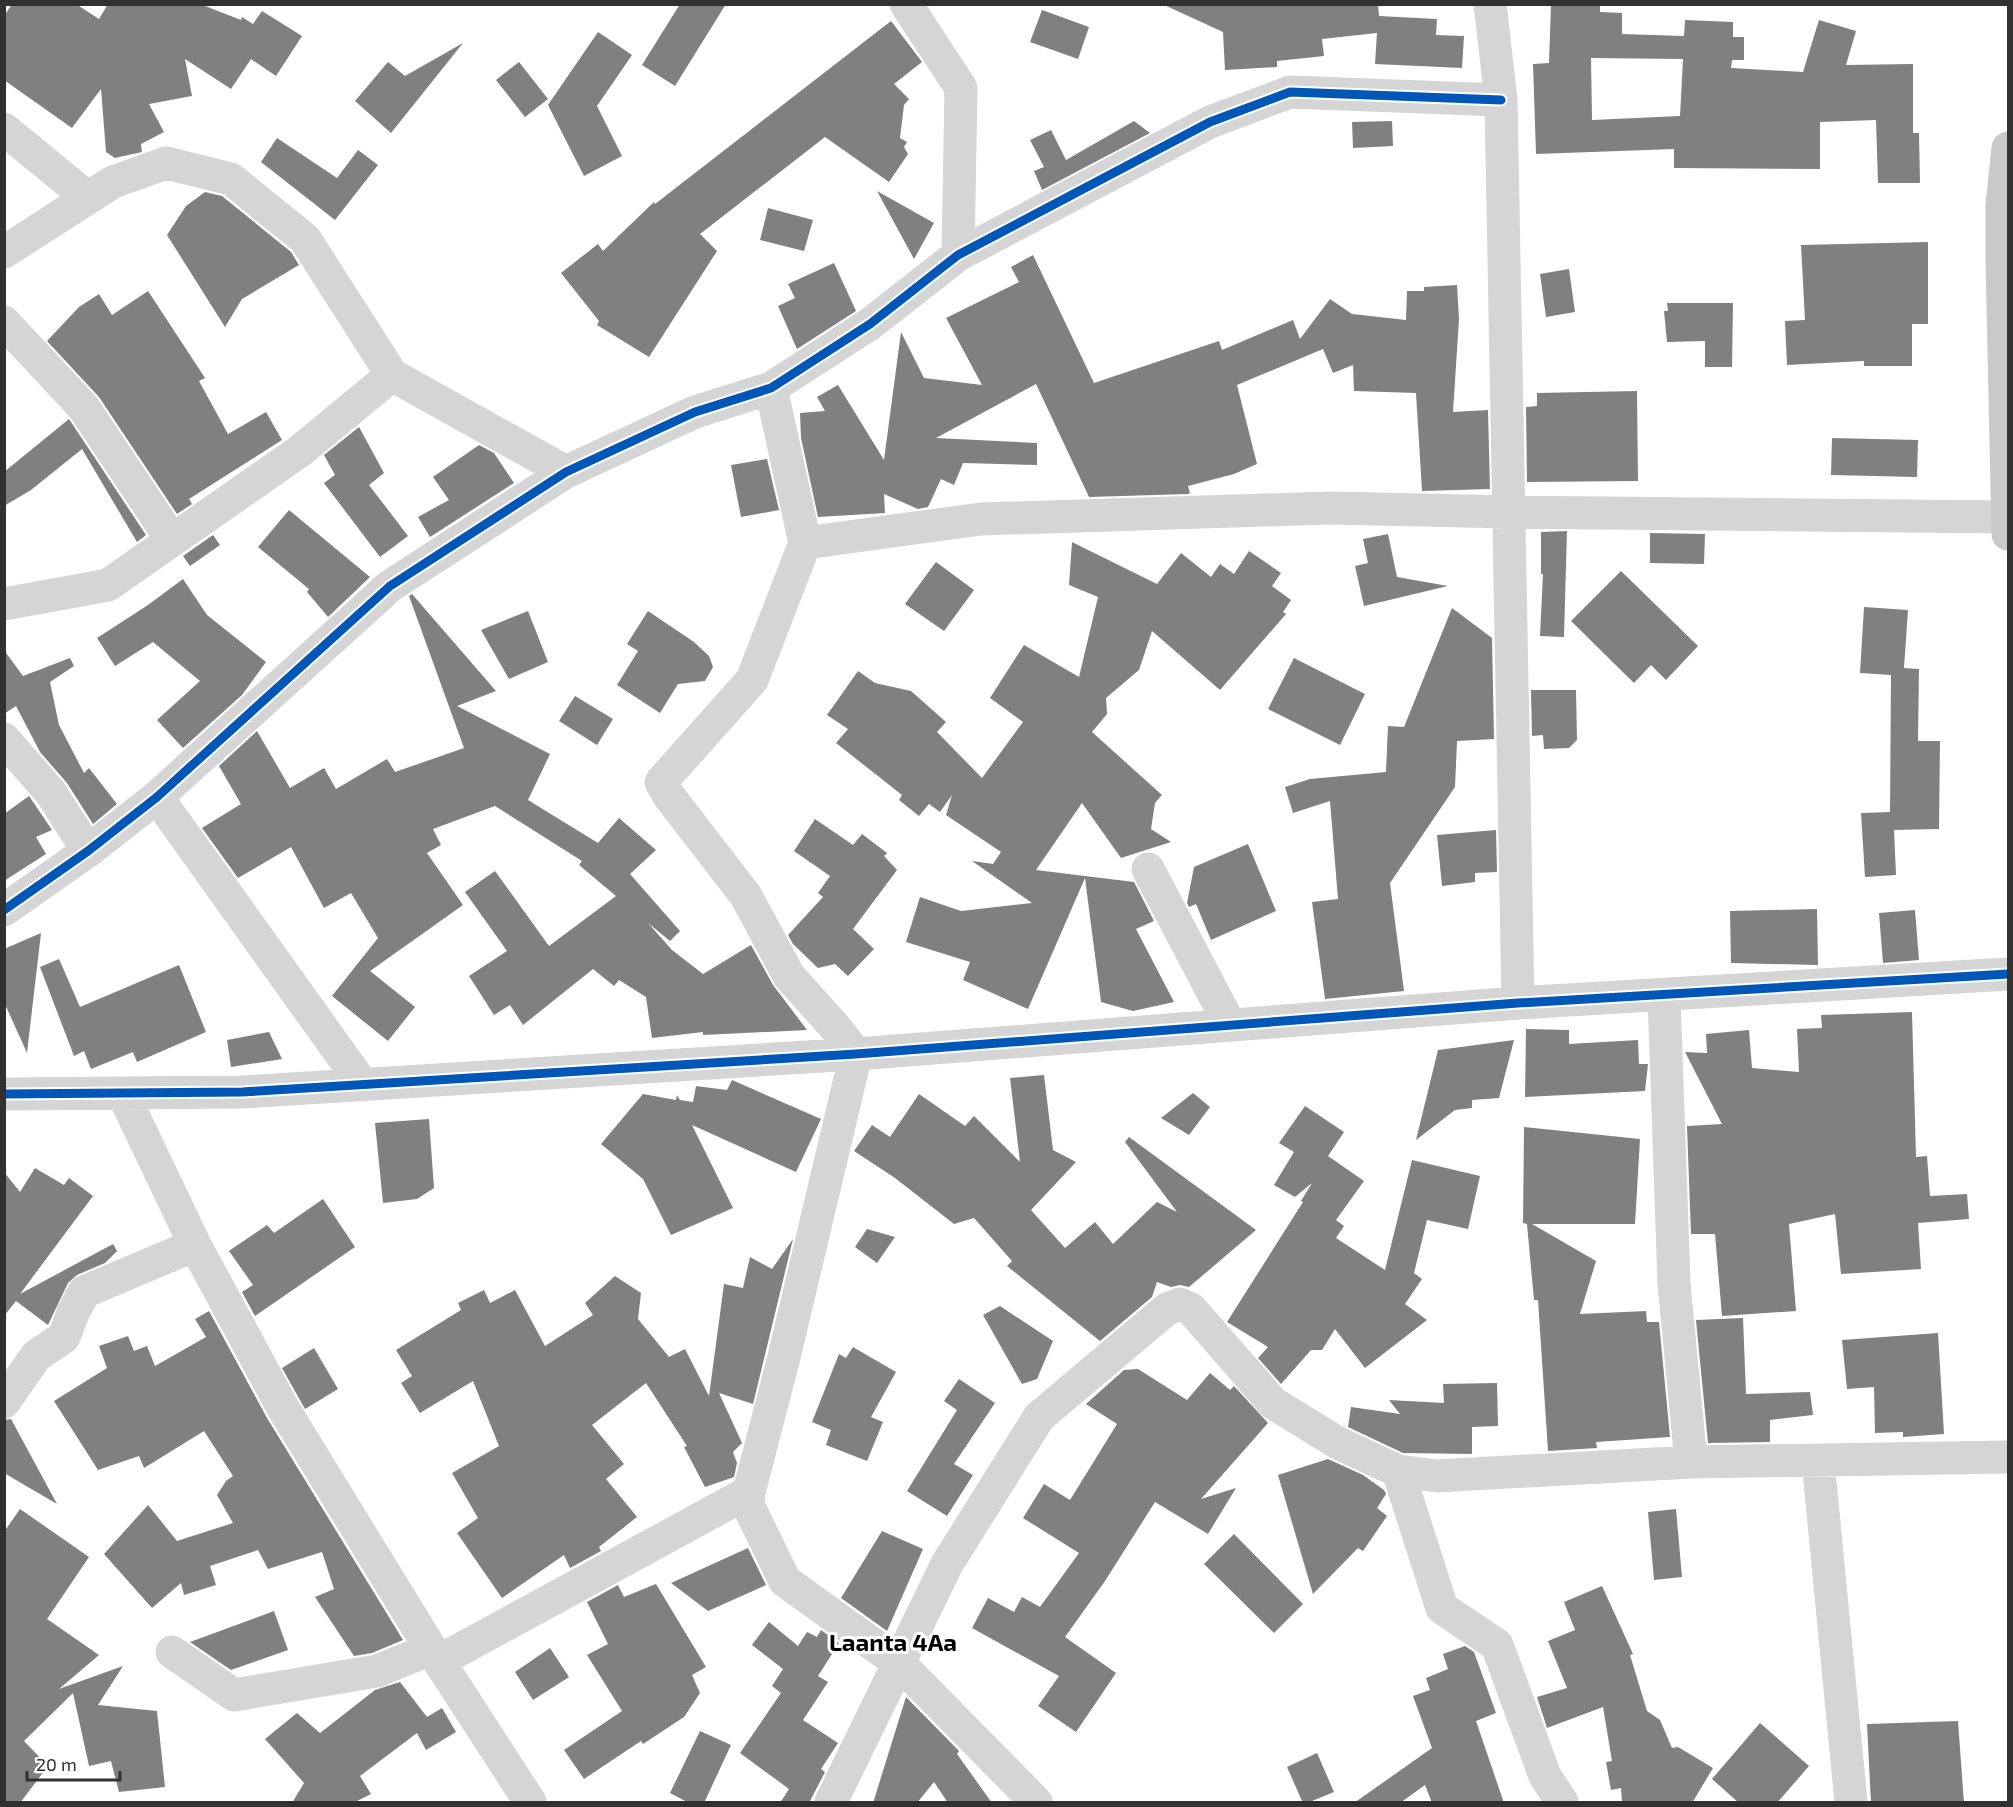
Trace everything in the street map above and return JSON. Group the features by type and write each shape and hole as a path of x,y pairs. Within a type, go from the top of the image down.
{"main road":[{"path":"2008,148 2002,205 2005,261 2008,534"}],"street":[{"path":"1490,4 1501,100 1511,512 1518,1003"},
{"path":"899,7 961,88 958,255"},
{"path":"4,910 88,851 157,797 390,586 566,472 695,412 771,388 870,324 958,255 1210,122 1290,92 1501,100"},
{"path":"4,129 88,198"},
{"path":"4,252 112,182 166,163 231,179 305,239 392,375 566,472"},
{"path":"4,322 84,408 172,540"},
{"path":"4,604 108,585 300,451 392,375"},
{"path":"771,388 805,543 752,680 661,782 669,796 746,896 789,976 836,1027 856,1054 784,1357 749,1492 748,1505 785,1581 899,1663 1036,1803"},
{"path":"805,543 981,519 1330,508 1511,512 2008,500"},
{"path":"4,739 51,794 88,851"},
{"path":"157,797 363,1085"},
{"path":"1148,869 1230,1025"},
{"path":"4,1094 242,1092 363,1085 856,1054 1518,1003 2008,974"},
{"path":"1664,995 1674,1284 1691,1462"},
{"path":"123,1094 195,1245 283,1407 435,1655 530,1803"},
{"path":"4,1402 36,1356 64,1337 84,1292 195,1245"},
{"path":"831,1803 947,1564 1039,1417 1167,1309 1179,1304 1191,1309 1273,1402 1338,1443 1398,1471 1437,1476 1691,1462 2008,1457"},
{"path":"1818,1461 1851,1803"},
{"path":"1398,1471 1442,1608 1497,1645 1545,1776 1563,1803"},
{"path":"172,1652 234,1695 377,1671 435,1655 749,1492"}],"building":[{"path":"12,4 76,4 99,19 108,4 200,4 241,20 242,17 253,24 262,11 302,36 276,76 251,59 231,89 185,59 192,96 149,104 164,132 141,144 142,152 115,158 106,152 101,89 72,128 4,80 4,16"},
{"path":"680,4 726,4 675,86 642,65"},
{"path":"1162,4 1378,4 1379,16 1437,19 1436,35 1464,36 1462,68 1375,64 1377,33 1322,39 1324,56 1277,61 1277,67 1225,70 1223,32"},
{"path":"1551,4 1600,4 1600,12 1622,13 1622,34 1684,36 1685,20 1733,22 1733,37 1744,37 1744,60 1732,60 1731,68 1803,72 1819,20 1856,31 1846,65 1913,64 1913,133 1919,133 1920,183 1878,183 1876,120 1820,122 1820,169 1674,168 1674,149 1536,154 1533,64 1549,63","holes":["1591,58 1683,59 1680,116 1592,120"]},
{"path":"1042,10 1089,27 1078,59 1030,42"},
{"path":"891,21 922,62 894,84 909,99 904,105 900,138 907,142 904,147 908,154 889,182 825,137 700,234 717,251 649,357 597,325 599,321 561,273 598,244 603,251 654,202 655,204"},
{"path":"598,32 632,55 597,106 622,156 584,176 548,105"},
{"path":"463,43 391,133 355,101 388,62 405,76"},
{"path":"519,62 548,99 525,117 496,80"},
{"path":"1134,121 1150,133 1042,190 1034,171 1044,167 1030,140 1051,130 1066,160"},
{"path":"1392,121 1393,146 1353,148 1352,122"},
{"path":"277,138 337,178 358,150 378,165 335,220 261,162"},
{"path":"877,191 934,223 914,259"},
{"path":"205,192 222,196 291,252 299,265 242,299 225,327 167,235 186,206"},
{"path":"768,208 813,220 804,251 760,240"},
{"path":"1928,242 1928,324 1912,324 1912,366 1864,366 1864,361 1787,365 1785,321 1805,320 1801,245"},
{"path":"1033,255 1094,383 1219,341 1222,350 1293,320 1300,339 1330,299 1352,314 1406,320 1407,291 1424,291 1424,287 1457,285 1459,319 1453,412 1488,410 1490,489 1422,491 1416,393 1354,391 1353,365 1333,373 1323,349 1237,385 1257,464 1234,474 1188,486 1190,493 1188,494 1089,497 1036,384 936,438 1037,443 1037,465 963,463 954,485 941,479 928,507 918,509 884,494 885,513 818,517 801,438 800,413 825,411 817,397 838,385 884,460 901,332 924,378 982,385 946,318 1019,282 1011,267"},
{"path":"834,263 856,311 797,349 778,306 795,298 788,284"},
{"path":"1569,269 1575,312 1546,317 1540,274"},
{"path":"148,291 205,378 199,381 228,434 266,412 282,440 189,499 192,504 177,514 99,397 47,341 79,307 99,294 112,315"},
{"path":"1667,303 1733,303 1732,367 1705,367 1705,341 1667,342 1664,311 1668,311"},
{"path":"1637,391 1638,481 1527,482 1526,407 1537,406 1537,393"},
{"path":"69,419 146,535 137,542 82,449 31,490 4,506 4,472"},
{"path":"359,427 384,473 369,485 408,536 380,557 324,483 335,475 324,455"},
{"path":"1832,438 1918,440 1917,477 1831,475"},
{"path":"479,445 494,453 514,483 430,537 418,517 449,500 433,477"},
{"path":"767,459 779,510 741,517 731,465"},
{"path":"289,510 370,577 328,617 307,592 309,589 258,547"},
{"path":"1567,531 1564,637 1540,636 1543,574 1541,574 1541,532"},
{"path":"1650,533 1705,534 1704,564 1650,563"},
{"path":"1388,534 1397,577 1448,586 1364,606 1355,566 1368,563 1363,539"},
{"path":"213,535 220,545 190,566 183,556"},
{"path":"1072,542 1157,584 1181,553 1211,577 1220,564 1234,574 1249,551 1281,573 1272,586 1291,600 1283,612 1286,614 1220,690 1152,631 1139,670 1106,698 1107,714 1092,732 1162,795 1155,803 1151,829 1171,842 1121,858 1082,803 1036,870 1134,882 1154,921 1136,929 1174,1002 1133,1011 1101,1002 1085,878 1028,1009 963,980 970,962 906,942 920,897 961,911 1032,903 972,861 993,864 1001,852 946,815 952,795 940,812 929,804 919,816 899,800 902,795 836,743 848,729 827,715 858,671 875,683 911,691 946,722 937,732 982,778 1023,722 990,698 1024,645 1079,677 1098,597 1069,585"},
{"path":"936,562 974,590 944,631 905,604"},
{"path":"1621,571 1698,646 1666,680 1651,665 1634,683 1571,621"},
{"path":"183,579 207,615 266,662 242,695 183,748 157,720 200,681 153,642 115,666 97,638"},
{"path":"412,594 496,691 457,706 550,754 528,800 598,843 619,818 656,850 630,874 680,931 670,941 648,923 672,950 703,974 751,945 773,985 807,1030 703,1035 703,1032 652,1038 646,997 619,980 614,986 593,969 523,1025 510,1005 494,1015 469,976 507,951 465,892 495,871 549,946 616,896 579,865 582,861 495,806 433,829 441,845 427,853 463,905 370,971 415,1007 388,1041 332,996 378,938 351,893 324,908 291,847 238,878 202,828 241,804 219,766 257,731 290,788 324,768 336,789 387,759 395,772 464,748 409,596"},
{"path":"1864,607 1908,610 1904,668 1919,669 1918,741 1940,741 1939,829 1894,830 1896,875 1865,877 1861,813 1890,812 1891,675 1860,673"},
{"path":"1452,608 1492,638 1494,739 1457,741 1455,787 1390,883 1404,991 1325,999 1312,902 1338,899 1330,801 1293,813 1285,787 1310,779 1386,772 1388,726 1404,727"},
{"path":"528,611 548,662 509,679 481,630"},
{"path":"648,611 694,642 709,656 713,667 705,681 678,684 660,713 617,685 638,651 627,644"},
{"path":"4,650 23,676 70,658 74,666 50,682 59,725 84,773 89,768 117,804 93,824 67,783 40,752 16,706 4,714"},
{"path":"1294,658 1365,694 1340,745 1268,709"},
{"path":"1531,690 1576,690 1577,740 1569,748 1544,749 1543,735 1532,736"},
{"path":"575,696 613,719 597,745 559,721"},
{"path":"29,796 52,830 36,837 46,854 4,881 4,814"},
{"path":"815,819 853,845 862,834 887,853 884,856 897,870 853,929 874,949 848,976 835,964 818,968 793,944 788,935 823,897 818,893 830,876 794,851"},
{"path":"1496,830 1497,872 1475,873 1475,882 1442,886 1437,835"},
{"path":"1248,844 1276,911 1211,940 1196,904 1189,907 1187,903 1194,867"},
{"path":"1817,909 1818,965 1731,963 1730,911"},
{"path":"1915,910 1919,960 1883,963 1879,913"},
{"path":"41,933 27,1053 4,1002 4,949"},
{"path":"59,959 80,1007 179,965 206,1032 137,1062 133,1052 91,1069 84,1051 74,1056 40,967"},
{"path":"1912,1012 1916,1157 1927,1156 1930,1196 1967,1194 1969,1219 1918,1223 1921,1269 1841,1274 1835,1214 1789,1224 1796,1311 1722,1316 1715,1234 1691,1234 1687,1126 1722,1124 1685,1052 1707,1053 1706,1034 1749,1030 1752,1068 1799,1072 1797,1029 1822,1028 1821,1015"},
{"path":"1526,1029 1569,1030 1569,1044 1638,1040 1639,1064 1648,1064 1645,1091 1525,1097"},
{"path":"269,1032 282,1059 231,1067 227,1040"},
{"path":"1514,1040 1499,1098 1472,1100 1472,1108 1455,1110 1416,1140 1438,1050"},
{"path":"1044,1075 1053,1150 1076,1162 1031,1210 1065,1248 1095,1222 1113,1244 1157,1202 1177,1212 1125,1142 1129,1137 1256,1230 1189,1287 1180,1285 1171,1287 1157,1282 1152,1297 1100,1341 1007,1266 1012,1261 974,1218 954,1224 895,1178 854,1151 872,1125 890,1137 919,1094 965,1126 974,1116 1020,1162 1010,1078"},
{"path":"732,1080 821,1119 796,1172 692,1125 733,1208 671,1235 643,1179 601,1144 643,1094 676,1100 677,1095 680,1100 693,1102 696,1086 727,1090"},
{"path":"1193,1093 1210,1107 1189,1135 1161,1118"},
{"path":"1305,1106 1344,1132 1328,1156 1364,1181 1336,1220 1344,1226 1336,1238 1385,1270 1412,1160 1480,1176 1468,1229 1427,1220 1414,1273 1422,1279 1405,1304 1427,1320 1365,1368 1335,1329 1322,1350 1311,1350 1281,1384 1258,1358 1268,1347 1227,1322 1303,1202 1301,1201 1312,1183 1295,1197 1274,1185 1294,1152 1279,1143"},
{"path":"429,1119 434,1188 417,1199 383,1203 375,1123"},
{"path":"1524,1127 1640,1139 1635,1224 1532,1224 1596,1261 1580,1314 1646,1311 1647,1322 1659,1322 1670,1437 1596,1442 1597,1448 1548,1451 1538,1300 1534,1300 1527,1224 1523,1223"},
{"path":"35,1168 64,1185 69,1178 93,1196 20,1294 113,1244 117,1251 105,1263 77,1275 68,1283 48,1325 16,1301 4,1316 4,1172 20,1192"},
{"path":"323,1199 355,1247 255,1316 242,1292 253,1285 229,1251 267,1225 274,1233"},
{"path":"867,1229 895,1237 877,1263 855,1247"},
{"path":"793,1239 753,1404 719,1393 742,1443 733,1452 737,1463 734,1477 705,1487 684,1447 687,1446 646,1383 592,1425 624,1464 606,1479 637,1517 599,1547 601,1551 570,1568 564,1555 502,1598 457,1533 478,1518 452,1473 499,1446 473,1381 420,1413 401,1383 412,1376 396,1350 461,1310 458,1303 484,1290 490,1303 515,1290 545,1346 593,1315 585,1303 615,1276 641,1293 638,1319 669,1357 685,1349 709,1396 724,1284 743,1288 750,1257 772,1269"},
{"path":"1000,1306 1053,1341 1037,1379 1022,1384 983,1315"},
{"path":"209,1311 267,1418 403,1640 372,1653 354,1656 315,1597 334,1589 322,1552 268,1569 258,1550 210,1566 216,1585 184,1595 181,1583 152,1608 104,1554 148,1505 177,1541 233,1523 217,1495 226,1481 233,1476 204,1431 144,1468 139,1456 98,1470 54,1401 107,1368 99,1346 128,1336 134,1351 147,1346 155,1366 206,1337 195,1319"},
{"path":"1743,1318 1746,1394 1810,1392 1813,1415 1770,1420 1770,1442 1708,1443 1696,1320"},
{"path":"1938,1333 1944,1434 1903,1437 1903,1432 1875,1433 1874,1387 1847,1389 1842,1340"},
{"path":"853,1347 896,1372 871,1417 883,1422 867,1461 826,1445 831,1430 812,1422 839,1354 846,1358"},
{"path":"314,1348 338,1389 305,1409 282,1368"},
{"path":"1138,1369 1187,1400 1210,1373 1230,1390 1234,1386 1268,1423 1201,1499 1236,1488 1208,1534 1155,1502 1105,1581 1065,1637 1116,1673 1076,1732 1038,1706 1059,1676 972,1628 988,1598 1014,1612 1022,1597 1040,1607 1079,1553 1023,1518 1044,1484 1070,1500 1117,1424 1086,1404 1124,1370"},
{"path":"959,1379 995,1403 954,1464 973,1475 947,1516 907,1491 957,1410 944,1401"},
{"path":"1497,1383 1498,1426 1472,1427 1472,1454 1403,1453 1348,1427 1351,1407 1400,1414 1389,1400 1444,1403 1443,1384"},
{"path":"11,1419 57,1504 4,1473 4,1420"},
{"path":"1328,1459 1363,1475 1384,1490 1386,1494 1377,1508 1387,1516 1363,1551 1358,1548 1313,1594 1278,1475"},
{"path":"20,1509 89,1557 47,1619 99,1655 59,1689 123,1666 98,1705 157,1711 165,1787 119,1792 111,1761 89,1766 73,1693 24,1741 48,1766 20,1803 4,1803 4,1532"},
{"path":"1676,1509 1682,1577 1654,1580 1648,1512"},
{"path":"882,1531 923,1549 887,1631 841,1598"},
{"path":"1234,1534 1303,1604 1274,1633 1204,1564"},
{"path":"748,1548 766,1585 708,1611 671,1583"},
{"path":"656,1584 706,1667 692,1675 700,1693 684,1717 643,1744 641,1741 584,1779 564,1750 622,1711 587,1655 608,1644 587,1602 618,1585 624,1597"},
{"path":"1602,1586 1633,1654 1630,1655 1647,1711 1660,1720 1672,1748 1678,1747 1713,1768 1692,1803 1622,1803 1621,1788 1611,1790 1606,1762 1612,1761 1603,1707 1547,1728 1537,1697 1567,1688 1548,1641 1575,1630 1564,1602"},
{"path":"274,1611 288,1650 231,1670 190,1642"},
{"path":"769,1622 798,1646 807,1632 817,1637 821,1630 839,1643 818,1676 828,1682 803,1720 838,1743 821,1769 825,1772 809,1803 780,1803 789,1789 740,1753 781,1693 772,1686 783,1669 752,1645"},
{"path":"1465,1646 1474,1652 1496,1713 1476,1721 1504,1803 1432,1803 1425,1785 1400,1803 1354,1803 1432,1748 1413,1696 1430,1690 1426,1678 1448,1669 1443,1654"},
{"path":"550,1648 569,1677 533,1700 515,1672"},
{"path":"400,1682 427,1717 442,1708 456,1732 426,1750 417,1733 360,1776 371,1794 353,1803 292,1803 304,1783 265,1739 297,1713 320,1733 375,1690"},
{"path":"906,1697 959,1751 957,1754 992,1803 948,1803 934,1782 917,1803 873,1803"},
{"path":"1958,1721 1964,1803 1871,1803 1867,1724"},
{"path":"1760,1723 1809,1766 1777,1803 1739,1803 1712,1779"},
{"path":"700,1731 731,1745 704,1803 689,1803 670,1793"},
{"path":"1317,1753 1334,1792 1312,1801 1302,1801 1287,1767"}],"cycle path":[{"path":"4,910 88,851 157,797 390,586 566,472 695,412 771,388 870,324 958,255 1210,122 1290,92 1501,100"},
{"path":"4,1094 242,1092 856,1054 1518,1003 2008,974"}],"district":[{"name":"Laanta 4Aa","path":"893,1641"}]}
